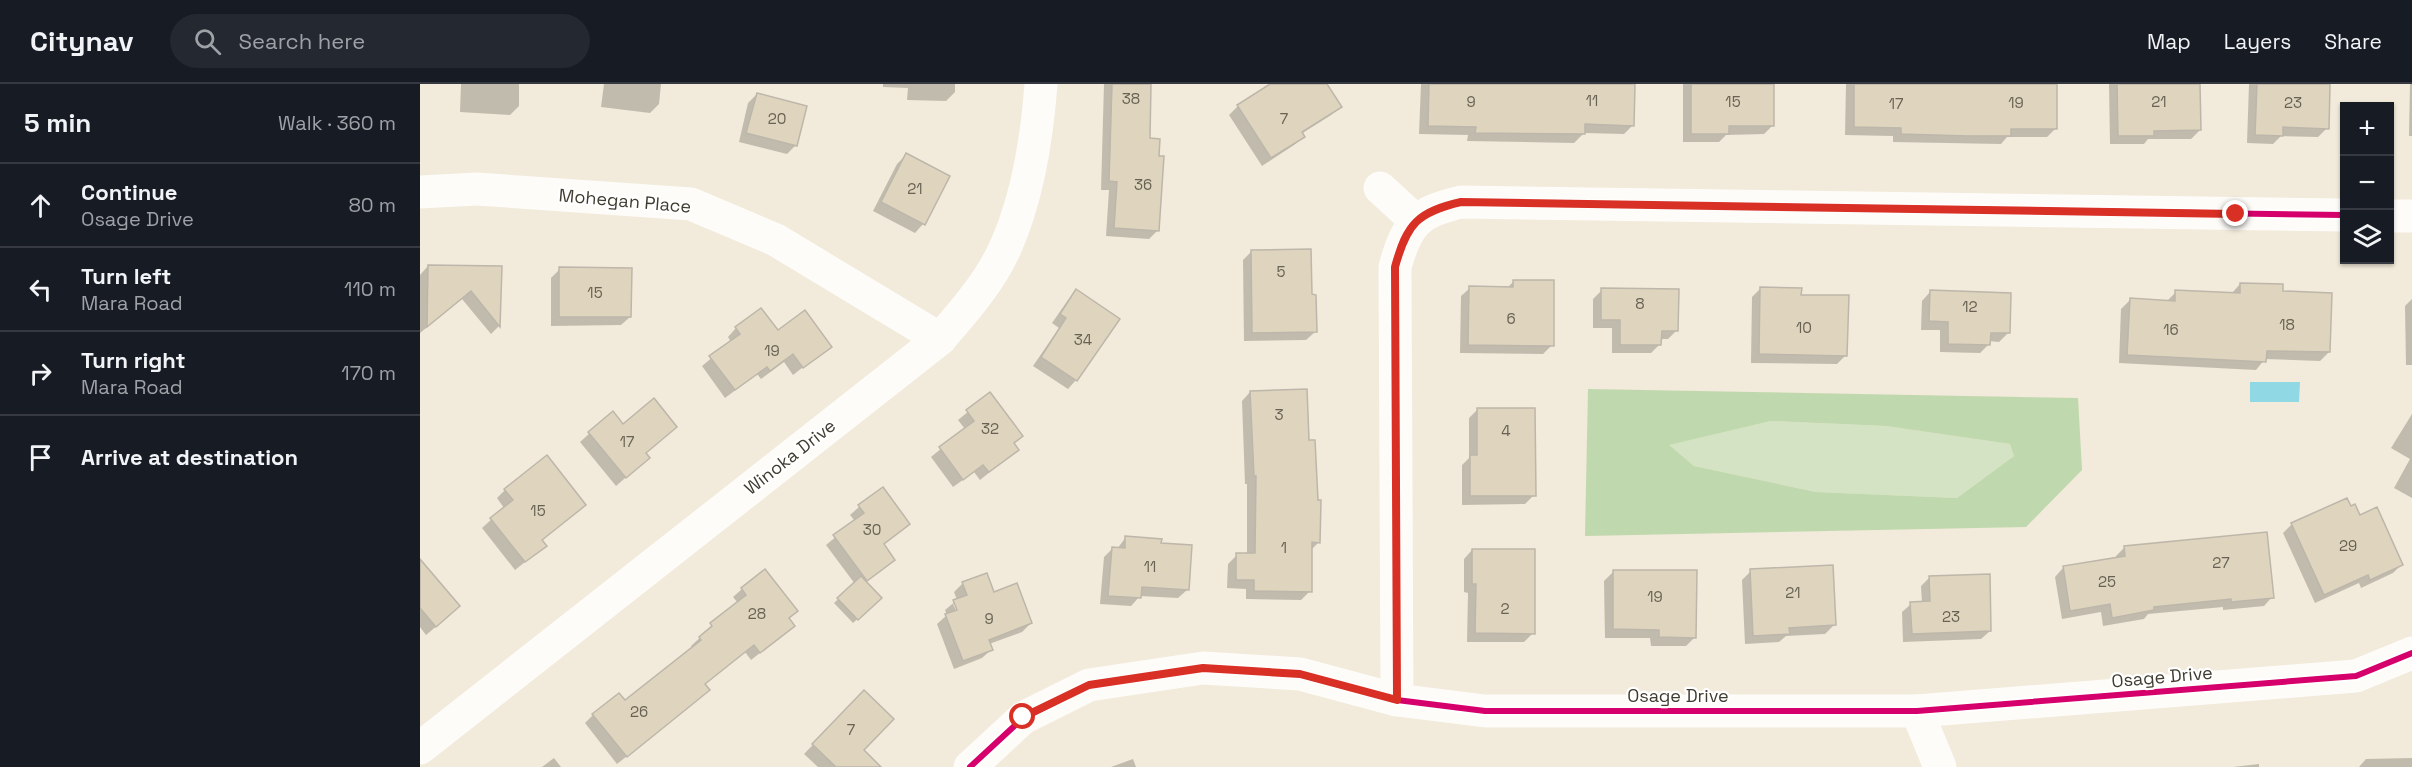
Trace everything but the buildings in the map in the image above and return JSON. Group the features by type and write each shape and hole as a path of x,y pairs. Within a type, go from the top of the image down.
{"street":[{"name":"Winoka Drive","path":"420,748 940,339 973,301 1006,247 1024,194 1039,115 1041,84"},
{"path":"1380,188 1416,220"},
{"name":"Mohegan Place","path":"420,192 477,189 691,204 776,240 940,339"},
{"path":"1397,700 1395,267 1402,243 1416,220 1436,207 1461,202 2340,215"},
{"path":"2394,216 2412,216"},
{"name":"Osage Drive","path":"983,761 1023,717 1089,685 1203,668 1300,674 1397,700 1485,711 1917,711 2356,676 2412,653"},
{"path":"1917,711 1940,767"}],"green space":[{"path":"1588,389 2078,398 2082,470 2026,527 1585,536","holes":["1771,421 1886,426 2010,444 2014,456 1957,498 1816,492 1694,466 1669,445"]},
{"path":"1771,421 1886,426 2010,444 2014,456 1957,498 1816,492 1694,466 1668,445"}],"water":[{"path":"2250,382 2300,382 2299,402 2250,402"}],"cycle path":[{"path":"1397,700 1395,267 1404,240 1416,222 1424,215 1461,202 2340,215"},
{"path":"970,767 1023,718 1089,685 1203,668 1300,674 1397,700 1485,711 1917,711 2356,676 2412,653"}],"route":[{"path":"1023,717 1089,685 1203,668 1300,674 1397,700 1395,267 1402,243 1416,220 1436,207 1461,202 2236,214"}]}
